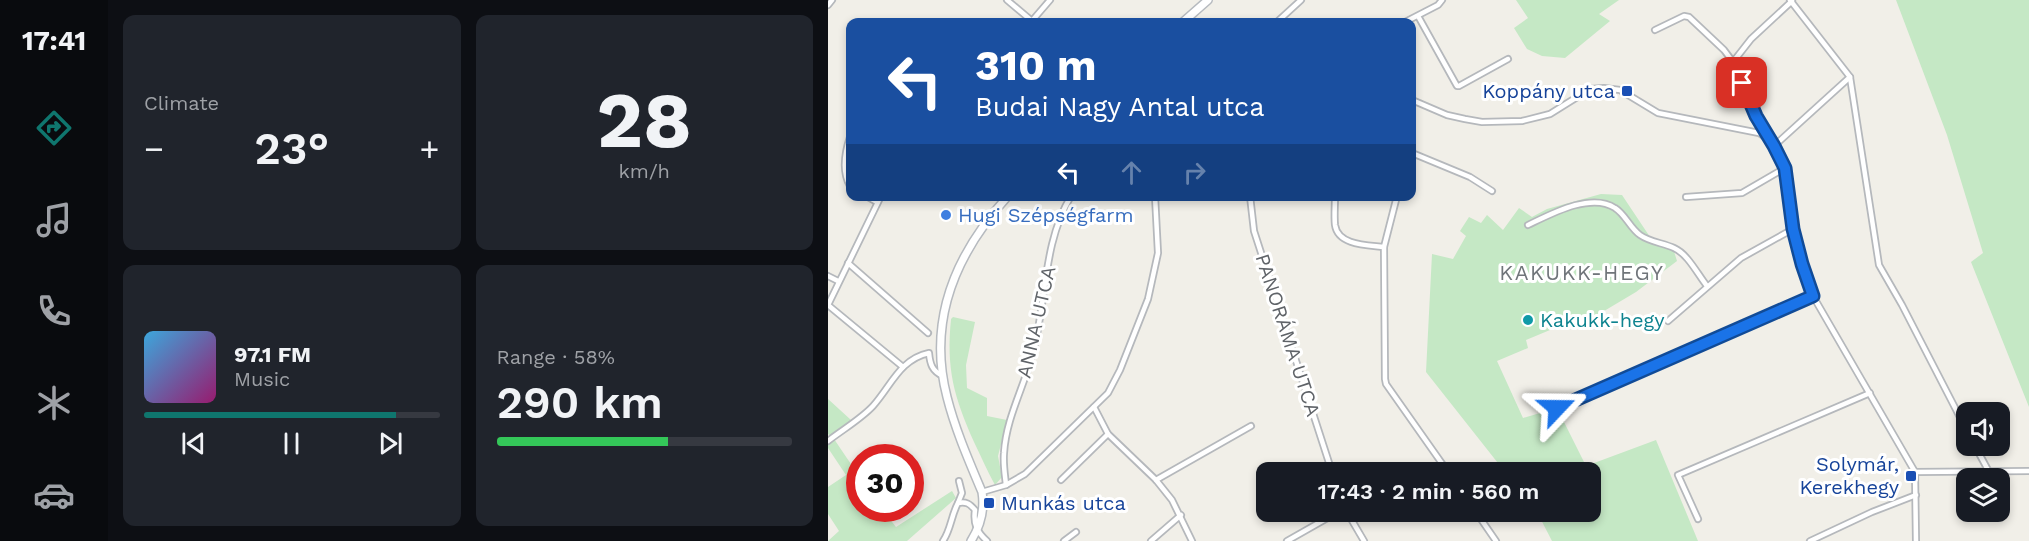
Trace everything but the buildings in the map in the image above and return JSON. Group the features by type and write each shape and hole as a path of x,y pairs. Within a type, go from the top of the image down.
{"main road":[{"path":"1188,18 1208,0"},
{"path":"971,541 977,532 983,511 982,492 952,416 943,376 940,343 943,315 954,278 988,218 1003,201"}],"street":[{"path":"828,5 832,0"},
{"path":"1007,0 1027,18"},
{"path":"1035,18 1050,0"},
{"path":"1281,18 1301,0"},
{"path":"1733,62 1751,39 1791,1 1850,77 1879,265 1956,410"},
{"path":"1414,18 1440,2"},
{"path":"1418,16 1457,86 1508,59"},
{"path":"1655,30 1684,16 1689,17 1724,50 1733,62 1750,105 1785,168 1793,229 1813,296 1915,472 1916,541"},
{"path":"1774,146 1850,77"},
{"path":"1416,102 1465,120 1522,121 1550,114 1590,90 1604,88 1620,90 1658,113 1759,133 1770,141"},
{"path":"1416,155 1470,177 1492,191"},
{"path":"846,159 846,178"},
{"path":"1686,197 1742,193 1785,168"},
{"name":"ANNA UTCA","path":"1006,485 1004,455 1009,421 1032,356 1054,235 1068,201"},
{"path":"982,492 1006,485 1025,474 1108,393 1120,370 1148,299 1158,253 1155,201"},
{"name":"PANORÁMA UTCA","path":"1251,201 1254,231 1329,462"},
{"path":"1335,201 1335,226 1338,234 1358,244 1384,247"},
{"path":"1395,201 1384,247 1385,379 1386,384 1441,462"},
{"path":"877,202 828,305 903,367"},
{"path":"1528,225 1578,205 1604,202 1617,209 1638,234 1648,240 1675,248 1707,286"},
{"path":"1668,321 1741,258 1793,229"},
{"path":"848,263 928,333"},
{"path":"828,276 838,281"},
{"path":"1557,408 1813,296"},
{"path":"828,441 872,407 913,357 929,352 933,370 943,376"},
{"path":"1698,519 1678,475 1870,393"},
{"path":"1094,407 1108,434 1156,480 1172,500 1192,541"},
{"path":"1156,480 1251,426"},
{"path":"1061,480 1108,434"},
{"path":"1915,472 1956,471"},
{"path":"2010,471 2029,471"},
{"path":"943,541 962,493 959,481"},
{"path":"1810,541 1872,512 1916,495"},
{"path":"958,503 970,504 975,510 977,532 987,541"},
{"path":"1151,541 1181,515"},
{"path":"1287,541 1320,522"},
{"path":"1353,522 1364,541"},
{"path":"1483,522 1496,541"},
{"path":"1064,541 1076,532"}],"green space":[{"path":"1516,0 1619,0 1599,14 1610,21 1565,58 1542,56 1527,49 1514,28 1528,18"},
{"path":"1896,0 2029,0 2029,407 1971,262 1983,253 1947,135"},
{"path":"1601,194 1622,195 1650,237 1672,245 1677,261 1636,292 1589,320 1586,315 1526,340 1528,348 1497,361 1523,418 1557,408 1584,462 1497,462 1426,372 1432,254 1453,259 1466,236 1460,231 1469,217 1481,223 1487,215 1503,230 1519,208 1532,217 1547,209"},
{"path":"953,317 975,322 966,365 967,388 987,398 987,416 1007,420 998,456 1002,477 995,485 961,411 953,382 950,337"},
{"path":"828,399 851,420 832,437 834,439 828,434"},
{"path":"834,439 846,457 846,475 828,448 828,444"},
{"path":"1656,440 1698,541 1552,541 1542,522 1601,522 1601,462 1597,462"},
{"path":"846,475 846,522 892,522 896,527 904,522 924,522 924,509 952,491 956,498 907,541 828,541 839,531 828,514 828,487"}],"place":[{"name":"Koppány utca","path":"1627,91"},
{"name":"Hugi Szépségfarm","path":"946,215"},
{"name":"Kakukk-hegy","path":"1528,320"},
{"name":"Solymár, Kerekhegy","path":"1911,476"},
{"name":"Munkás utca","path":"989,503"}],"district":[{"name":"KAKUKK-HEGY","path":"1582,272"}],"route":[{"path":"1557,408 1813,296 1793,229 1785,168 1750,105 1742,83"}]}
